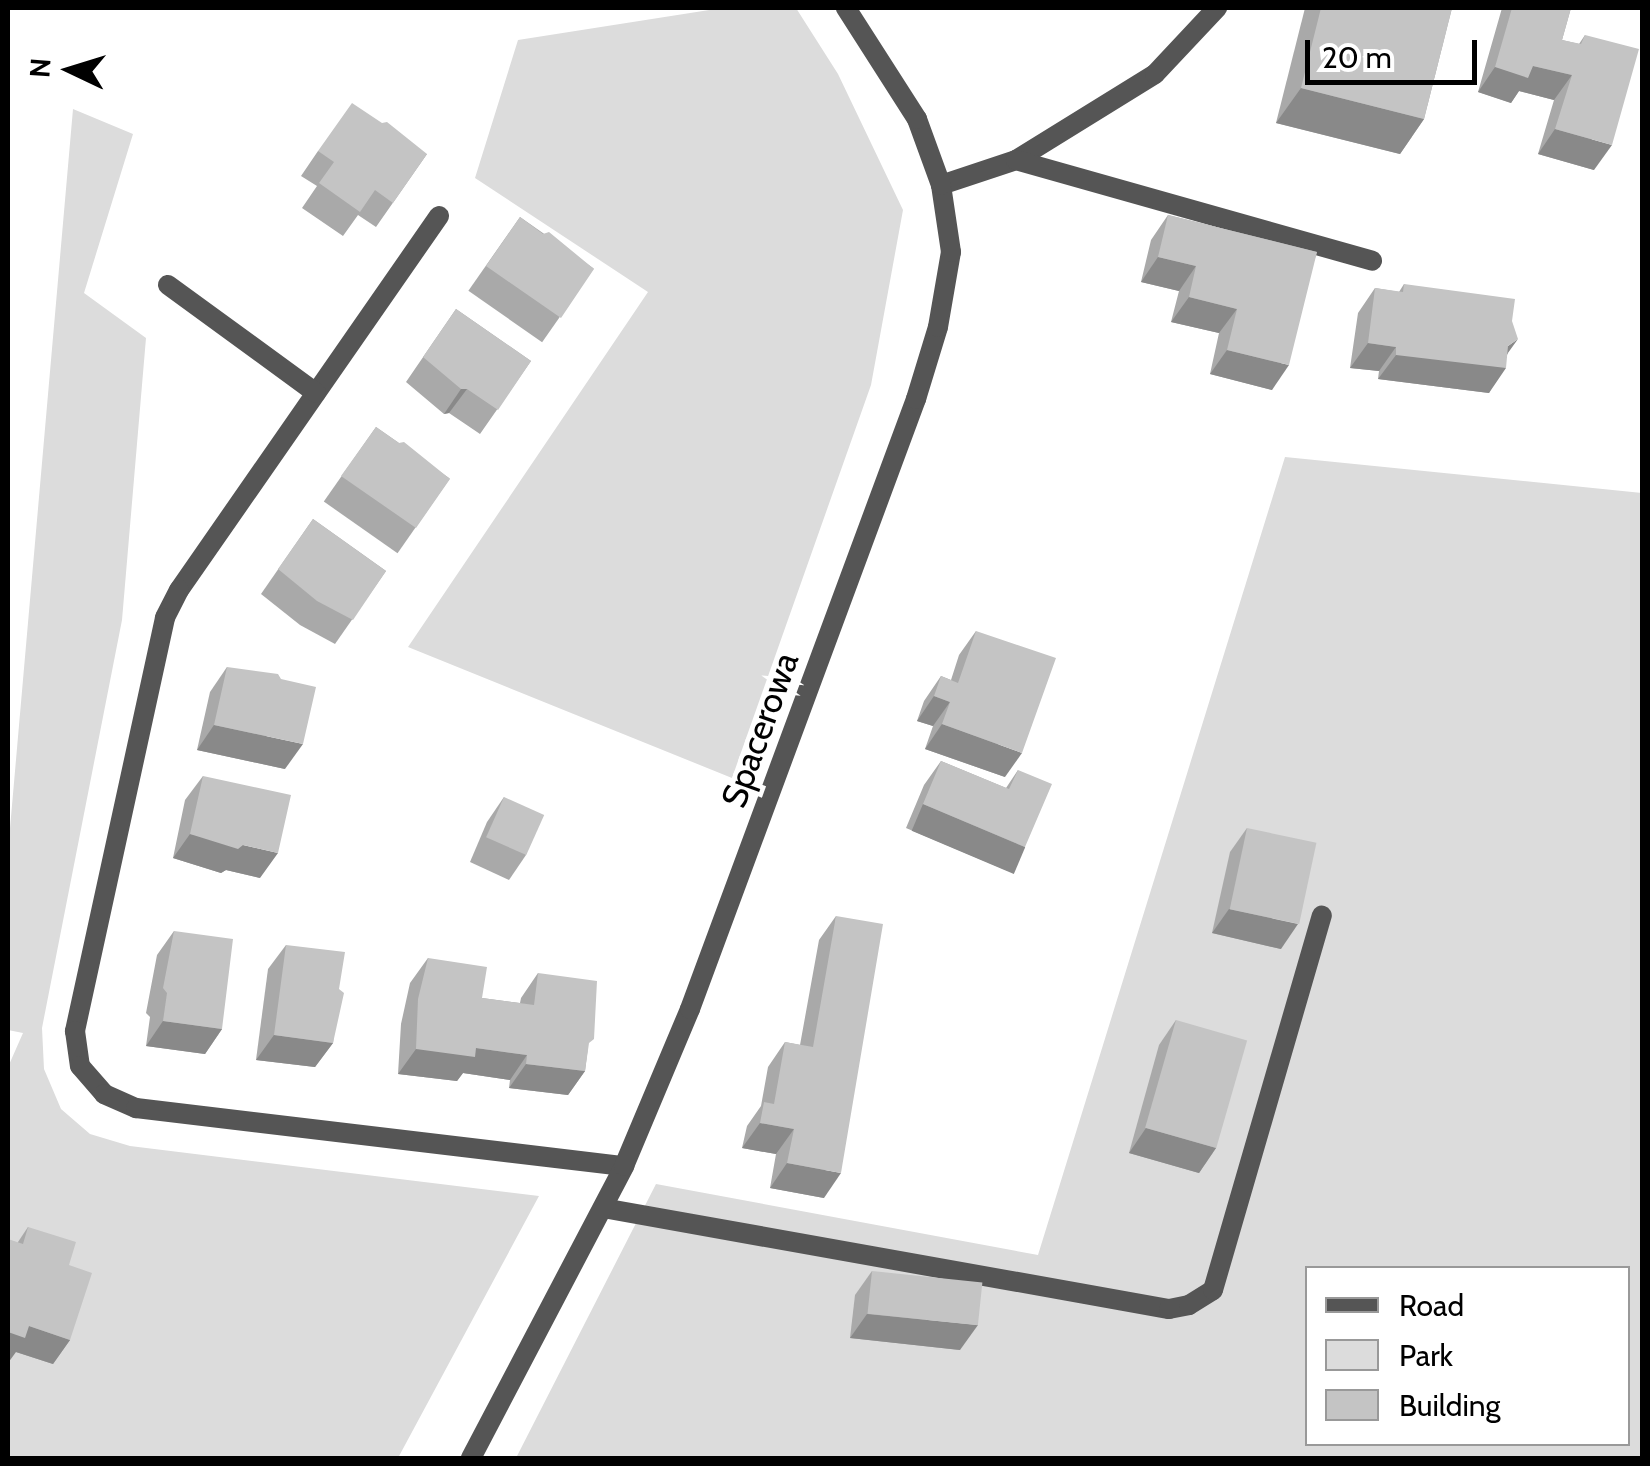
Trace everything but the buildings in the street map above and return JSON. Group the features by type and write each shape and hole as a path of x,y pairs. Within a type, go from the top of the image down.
{"street":[{"name":"Spacerowa","path":"472,1458 624,1166 754,841 916,399 938,327 951,252 941,185 917,119 846,8"},
{"path":"941,185 1016,160 1155,74 1217,8"},
{"path":"1016,160 1372,261"},
{"path":"439,216 179,590 166,618 75,1031 80,1066 104,1094 136,1108 624,1166"},
{"path":"168,285 316,393"},
{"path":"603,1208 1168,1309 1189,1305 1213,1290 1322,916"}],"green space":[{"path":"722,8 796,8 838,74 903,210 871,385 732,778 408,647 648,292 475,178 518,40"},
{"path":"73,109 133,134 84,293 146,338 122,620 42,1028 44,1069 61,1109 90,1134 130,1146 539,1196 398,1458 8,1458 8,1067 23,1033 8,1030 8,851"},
{"path":"1285,457 1642,493 1642,1458 516,1458 656,1184 1038,1255"}]}
